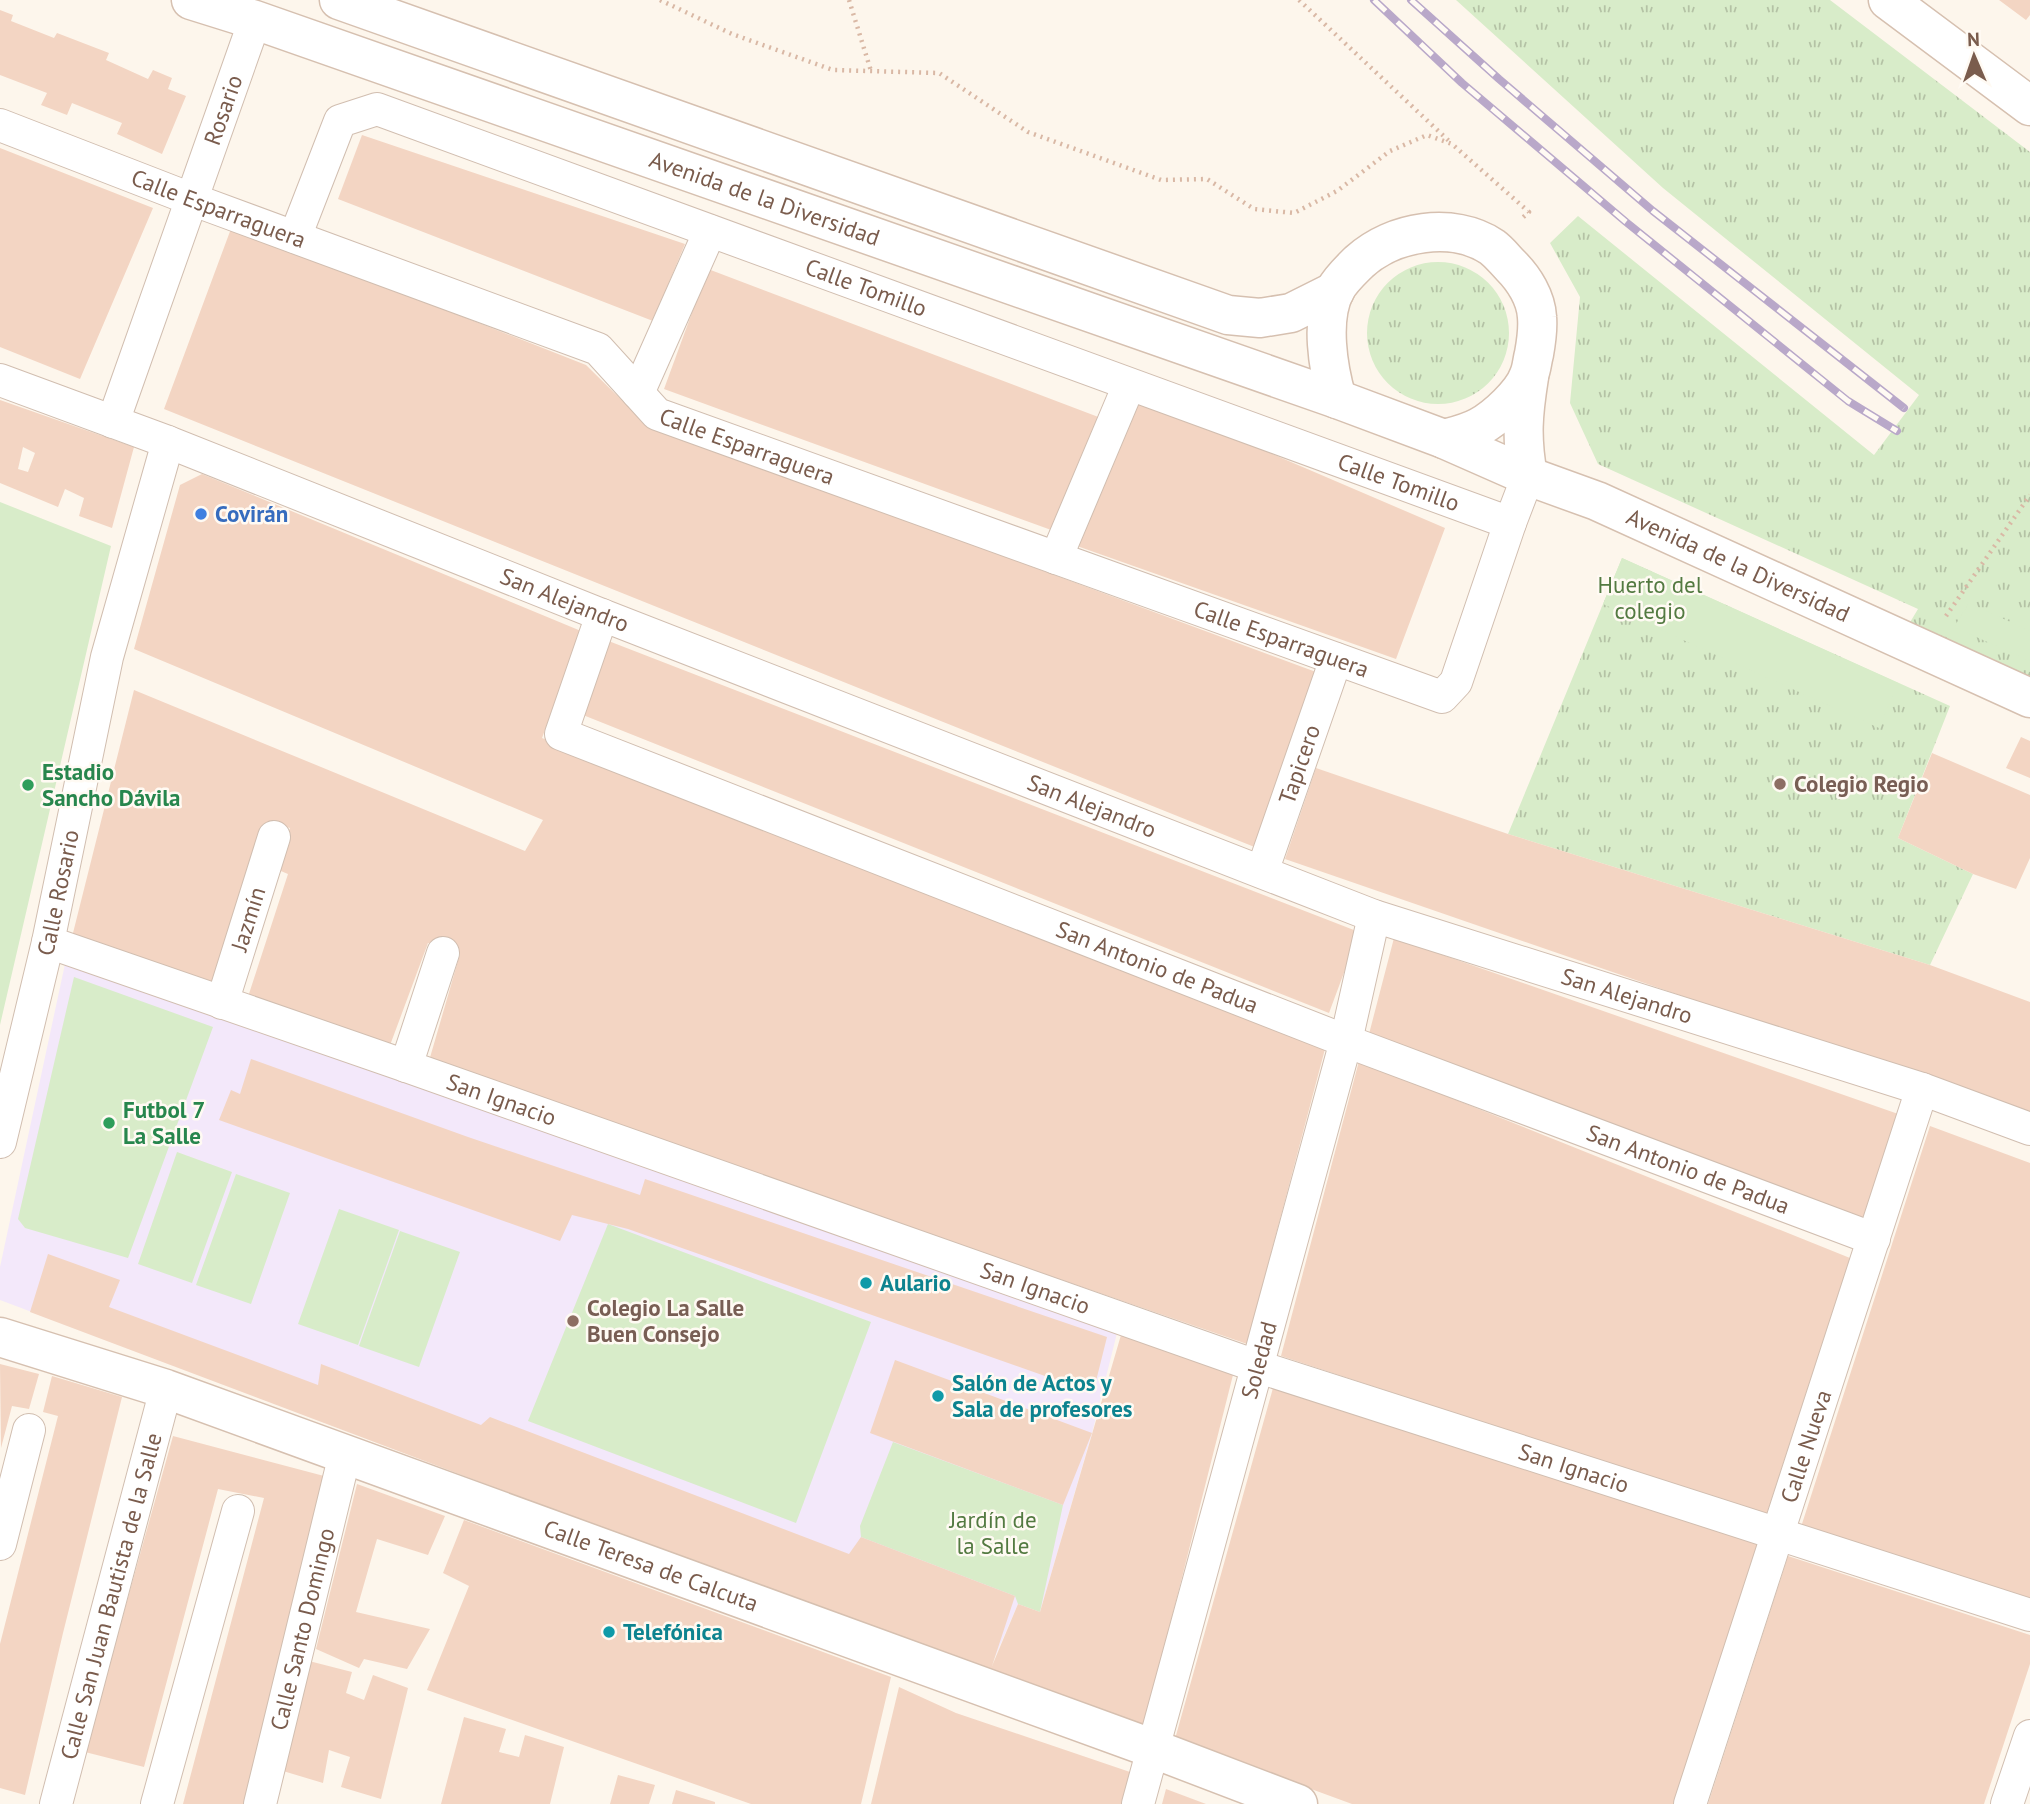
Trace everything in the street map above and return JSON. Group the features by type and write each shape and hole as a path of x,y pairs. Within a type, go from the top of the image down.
{"main road":[{"name":"Avenida de la Diversidad","path":"191,0 255,20 1338,399 1444,439 1528,476 1597,501 2030,698"},
{"name":"Avenida de la Diversidad","path":"339,0 1228,315 1260,318 1291,313 1335,290"},
{"path":"1888,0 2030,106"},
{"name":"Avenida de la Diversidad","path":"1338,399 1330,373 1327,320 1335,290 1347,274 1369,253 1394,240 1427,233 1447,232 1466,236 1492,247 1521,278 1530,293 1537,317 1535,349 1529,377 1517,395 1499,413 1478,428 1444,439"},
{"path":"1528,476 1522,446 1523,414 1529,377"},
{"name":"Calle Teresa de Calcuta","path":"0,1337 166,1389 1298,1804"}],"street":[{"name":"Rosario","path":"113,422 255,20"},
{"name":"Calle Tomillo","path":"295,237 341,121 377,109 1510,523"},
{"name":"Calle Esparraguera","path":"0,125 191,199 598,349 657,414 1442,696 1456,682 1510,523"},
{"path":"638,393 710,231"},
{"name":"San Alejandro","path":"0,380 168,442 602,615 1374,916 1922,1089 2030,1129"},
{"path":"1056,558 1129,385"},
{"name":"Calle Rosario","path":"0,1142 48,942 107,657 168,442"},
{"path":"1510,523 1528,476"},
{"name":"San Antonio de Padua","path":"602,615 561,734 1346,1041 1874,1239"},
{"name":"Tapicero","path":"1262,872 1336,659"},
{"name":"Jazmín","path":"222,1003 274,837"},
{"name":"Soledad","path":"1138,1804 1346,1041 1374,916"},
{"name":"San Ignacio","path":"48,942 1259,1367 2030,1615"},
{"path":"406,1066 443,953"},
{"name":"Calle Nueva","path":"1690,1804 1922,1089"},
{"name":"Calle San Juan Bautista de la Salle","path":"56,1804 166,1389"},
{"path":"0,1544 29,1430"},
{"name":"Calle Santo Domingo","path":"260,1804 345,1454"},
{"path":"157,1804 238,1511"},
{"path":"2007,1804 2030,1736"}],"path":[{"path":"660,0 732,34 833,70 939,73 1028,132 1161,180 1207,179 1254,209 1294,213 1336,191 1390,151 1427,135 1452,144"},
{"path":"849,0 871,71"},
{"path":"1299,0 1528,212 1492,247"},
{"path":"1925,649 2030,495"}],"shaded area":[{"name":"Colegio La Salle Buen Consejo","path":"65,964 1118,1329 1092,1433 1040,1612 1018,1604 988,1673 0,1300 0,1267"}],"green space":[{"path":"1456,0 1830,0 2030,152 2030,680 1909,624 1918,609 1598,464 1570,403 1580,297 1550,243 1578,216 1874,455 1919,395 1663,188"},
{"path":"1438,262 1465,268 1488,283 1503,306 1509,333 1503,360 1488,383 1465,398 1438,404 1411,398 1388,383 1373,360 1367,333 1373,306 1388,283 1411,268"},
{"name":"Estadio Sancho Dávila","path":"0,502 111,546 0,1025"},
{"name":"Colegio Regio","path":"1622,558 1950,706 1898,838 1973,874 1930,965 1508,834"},
{"name":"Huerto del colegio","path":"1622,558 1898,683 1879,728 1603,604"},
{"path":"1969,603 2030,631 2030,661 1954,627"},
{"name":"Futbol 7 La Salle","path":"74,977 213,1027 128,1258 25,1228 18,1219"},
{"path":"177,1152 232,1172 192,1283 138,1264"},
{"path":"236,1174 290,1193 251,1304 196,1285"},
{"path":"339,1209 399,1230 358,1345 298,1324"},
{"path":"608,1224 871,1322 796,1523 528,1421"},
{"path":"400,1231 460,1252 419,1367 359,1346"},
{"name":"Jardín de la Salle","path":"893,1442 1063,1505 1040,1612 1018,1604 1015,1596 861,1537 860,1526"}],"building":[{"path":"1999,0 2030,0 2030,15 2026,20"},
{"path":"0,10 13,15 11,21 54,38 57,33 109,53 106,60 148,79 153,70 172,78 168,89 186,96 162,154 117,134 122,123 72,103 67,115 41,105 47,93 0,75"},
{"path":"362,135 685,244 653,321 338,199"},
{"path":"0,148 153,208 80,379 0,347"},
{"path":"232,226 586,365 645,423 1316,672 1257,848 164,409"},
{"path":"708,269 1101,418 1054,531 664,389"},
{"path":"1137,396 1445,528 1396,659 1077,546"},
{"path":"0,400 134,447 112,528 79,516 84,498 65,489 58,507 0,483","holes":["23,447 35,453 28,472 18,469"]},
{"path":"202,474 581,631 542,738 1325,1049 1247,1344 429,1061 460,954 428,943 389,1048 247,1000 288,874 276,869 290,828 269,823 214,987 72,937 134,690 525,851 543,820 134,649 180,485"},
{"path":"606,640 1359,932 1329,1013 583,715"},
{"path":"2021,737 2030,741 2030,778 2006,768"},
{"path":"1932,753 2030,795 2030,858 2016,889 1973,874 1898,838"},
{"path":"1316,768 1508,834 1930,965 2030,1002 2030,1116 1285,859"},
{"path":"1394,938 1904,1116 1866,1223 1369,1034"},
{"path":"251,1059 640,1195 645,1179 1107,1337 1093,1393 628,1229 572,1215 560,1241 219,1120 231,1090 240,1094"},
{"path":"1359,1061 1850,1258 1766,1516 1281,1356"},
{"path":"1930,1126 2030,1163 2030,1605 1801,1527"},
{"path":"48,1254 120,1280 109,1307 318,1385 321,1364 481,1425 490,1417 849,1554 861,1537 1015,1596 992,1666 1018,1604 1040,1612 1121,1335 1234,1371 1143,1732 30,1312"},
{"name":"Salón de Actos y Sala de profesores","path":"895,1360 1092,1433 1063,1505 870,1433"},
{"path":"0,1364 39,1374 29,1409 12,1406 1,1448"},
{"path":"52,1376 122,1397 25,1795 0,1788 0,1644 58,1416 43,1412"},
{"path":"1273,1388 1761,1544 1674,1804 1352,1804 1175,1739"},
{"path":"173,1436 324,1476 244,1804 183,1804 264,1498 218,1489 144,1767 85,1752"},
{"path":"357,1484 445,1516 428,1555 377,1539 356,1612 430,1629 407,1669 364,1659 359,1668 316,1649"},
{"name":"Telefónica","path":"464,1520 891,1677 861,1804 751,1804 427,1690 469,1586 443,1573"},
{"path":"1788,1556 2030,1635 2030,1664 1984,1804 1708,1804"},
{"path":"309,1661 352,1672 346,1693 364,1700 373,1675 408,1688 381,1799 341,1787 350,1757 329,1750 323,1783 283,1771"},
{"path":"899,1687 956,1713 1130,1772 1121,1804 871,1804"},
{"path":"464,1717 506,1729 499,1752 519,1757 525,1735 564,1747 550,1804 441,1804"},
{"path":"618,1775 655,1785 649,1804 610,1804"},
{"path":"1166,1789 1206,1804 1162,1804"},
{"path":"676,1790 715,1802 715,1804 672,1804"}],"railway":[{"path":"1374,0 1462,83 1626,222 1848,401 1897,431"},
{"path":"1411,0 1653,211 1904,408"}],"place":[{"name":"Covirán","path":"201,514"},
{"name":"Colegio Regio","path":"1780,784"},
{"name":"Estadio Sancho Dávila","path":"28,785"},
{"name":"Futbol 7 La Salle","path":"109,1123"},
{"name":"Aulario","path":"866,1283"},
{"name":"Colegio La Salle Buen Consejo","path":"573,1321"},
{"name":"Salón de Actos y Sala de profesores","path":"938,1396"},
{"name":"Telefónica","path":"609,1632"}]}
